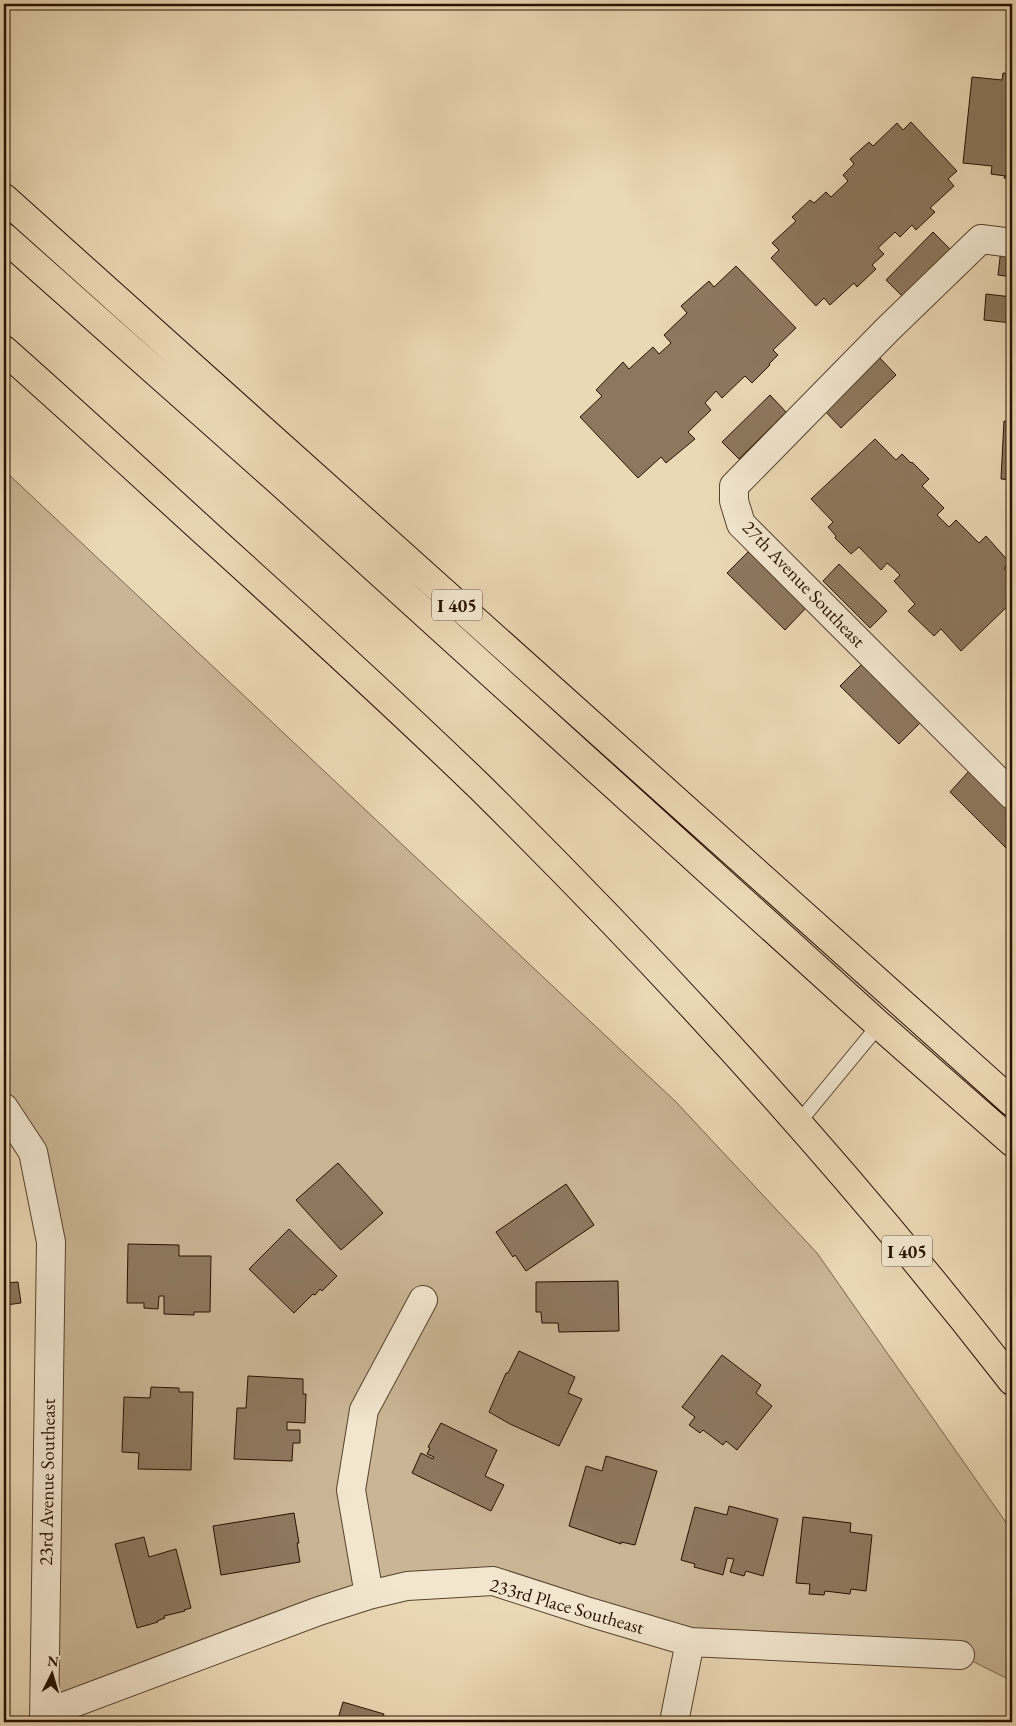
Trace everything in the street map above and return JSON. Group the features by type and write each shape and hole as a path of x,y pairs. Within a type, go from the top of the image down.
{"highway":[{"name":"I 405","path":"4,198 1012,1102"},
{"name":"I 405","path":"4,237 280,482 879,1025 1012,1142"},
{"name":"I 405","path":"4,350 340,655 480,787 632,942 799,1122 1012,1381"}],"street":[{"name":"27th Avenue Southeast","path":"1012,243 981,239 888,329 734,486 734,501 741,524 1012,794"},
{"name":"23rd Avenue Southeast","path":"4,1108 33,1152 50,1242 44,1718"},
{"path":"369,1595 351,1490 364,1410 422,1300"},
{"name":"233rd Place Southeast","path":"44,1718 319,1611 369,1595 407,1586 493,1581 690,1642 960,1655"},
{"path":"674,1722 690,1642"}],"lane":[{"path":"799,1122 879,1025"}],"shaded area":[{"path":"4,470 676,1102 817,1253 1012,1531 1012,1681 960,1655 690,1642 493,1581 407,1586 44,1714 49,1246 33,1152 4,1108"}],"building":[{"path":"1003,73 1012,74 1012,179 991,174 992,166 963,163 972,77 1002,80"},
{"path":"911,122 957,171 948,179 954,186 930,208 935,212 916,230 912,225 900,237 895,232 878,248 884,254 872,265 876,269 857,287 854,283 830,305 824,298 816,306 771,258 779,250 772,243 796,221 792,217 810,200 814,203 826,192 831,197 848,181 843,175 854,164 850,159 869,142 873,146 897,123 903,130"},
{"path":"933,232 950,249 903,297 886,280"},
{"path":"1001,249 1012,250 1012,277 998,275"},
{"path":"736,266 796,328 773,350 778,355 752,383 745,376 722,398 716,391 705,403 711,410 688,432 695,439 666,463 661,457 638,478 580,417 602,396 596,390 623,362 629,369 653,347 659,354 671,343 664,335 687,313 681,306 709,281 714,287"},
{"path":"986,294 1012,297 1012,323 984,320"},
{"path":"878,356 896,375 841,428 823,409"},
{"path":"770,395 786,412 739,459 722,442"},
{"path":"1004,421 1012,422 1012,480 1001,479"},
{"path":"875,439 896,460 902,454 929,479 922,486 944,508 937,515 949,527 956,520 979,543 986,536 1010,563 1004,568 1012,576 1012,602 961,651 941,629 934,636 908,611 915,604 894,581 900,575 893,568 887,563 881,570 859,547 851,554 835,538 836,536 828,527 833,522 811,499"},
{"path":"749,551 806,608 785,630 727,573"},
{"path":"839,564 887,611 870,628 823,581"},
{"path":"862,664 921,722 899,744 840,686"},
{"path":"970,770 1012,812 1012,844 1008,850 950,792"},
{"path":"338,1163 383,1213 341,1250 296,1200"},
{"path":"566,1184 594,1225 526,1271 515,1255 513,1257 496,1232"},
{"path":"289,1229 337,1276 322,1291 320,1289 315,1295 313,1294 294,1313 249,1269"},
{"path":"128,1244 179,1245 179,1256 211,1256 210,1312 194,1312 194,1315 164,1314 164,1296 159,1296 158,1309 144,1308 144,1303 127,1303"},
{"path":"618,1281 619,1331 559,1332 558,1323 542,1323 541,1312 536,1312 536,1282"},
{"path":"18,1282 21,1303 6,1305 4,1283"},
{"path":"519,1351 575,1377 568,1393 582,1399 559,1446 510,1424 489,1412 506,1373 508,1373"},
{"path":"722,1355 761,1385 756,1393 772,1406 737,1450 726,1441 723,1445 703,1430 700,1433 689,1425 695,1417 682,1407"},
{"path":"248,1376 303,1379 303,1394 306,1394 305,1423 287,1422 287,1430 300,1430 300,1443 293,1443 292,1461 234,1459 237,1408 246,1408"},
{"path":"151,1387 179,1388 179,1392 193,1392 191,1470 138,1469 139,1453 122,1452 124,1397 150,1398"},
{"path":"441,1423 497,1450 485,1476 504,1485 491,1511 412,1473 421,1453 433,1459 434,1457 427,1454 430,1448 428,1447"},
{"path":"4,1430 9,1430 9,1440 4,1440"},
{"path":"606,1456 657,1471 635,1545 621,1542 621,1544 569,1526 586,1466 602,1471"},
{"path":"4,1473 6,1473 6,1488 4,1488"},
{"path":"729,1506 778,1519 763,1576 746,1571 744,1576 730,1572 734,1559 727,1558 723,1575 694,1567 695,1564 681,1560 695,1507 727,1515"},
{"path":"294,1513 300,1562 221,1575 213,1526"},
{"path":"803,1517 851,1523 850,1532 872,1535 866,1591 851,1589 850,1594 825,1591 824,1595 809,1594 810,1584 796,1583"},
{"path":"144,1537 149,1557 176,1549 191,1608 164,1616 165,1618 158,1622 137,1628 115,1544"},
{"path":"343,1702 384,1714 382,1722 337,1722"}]}
